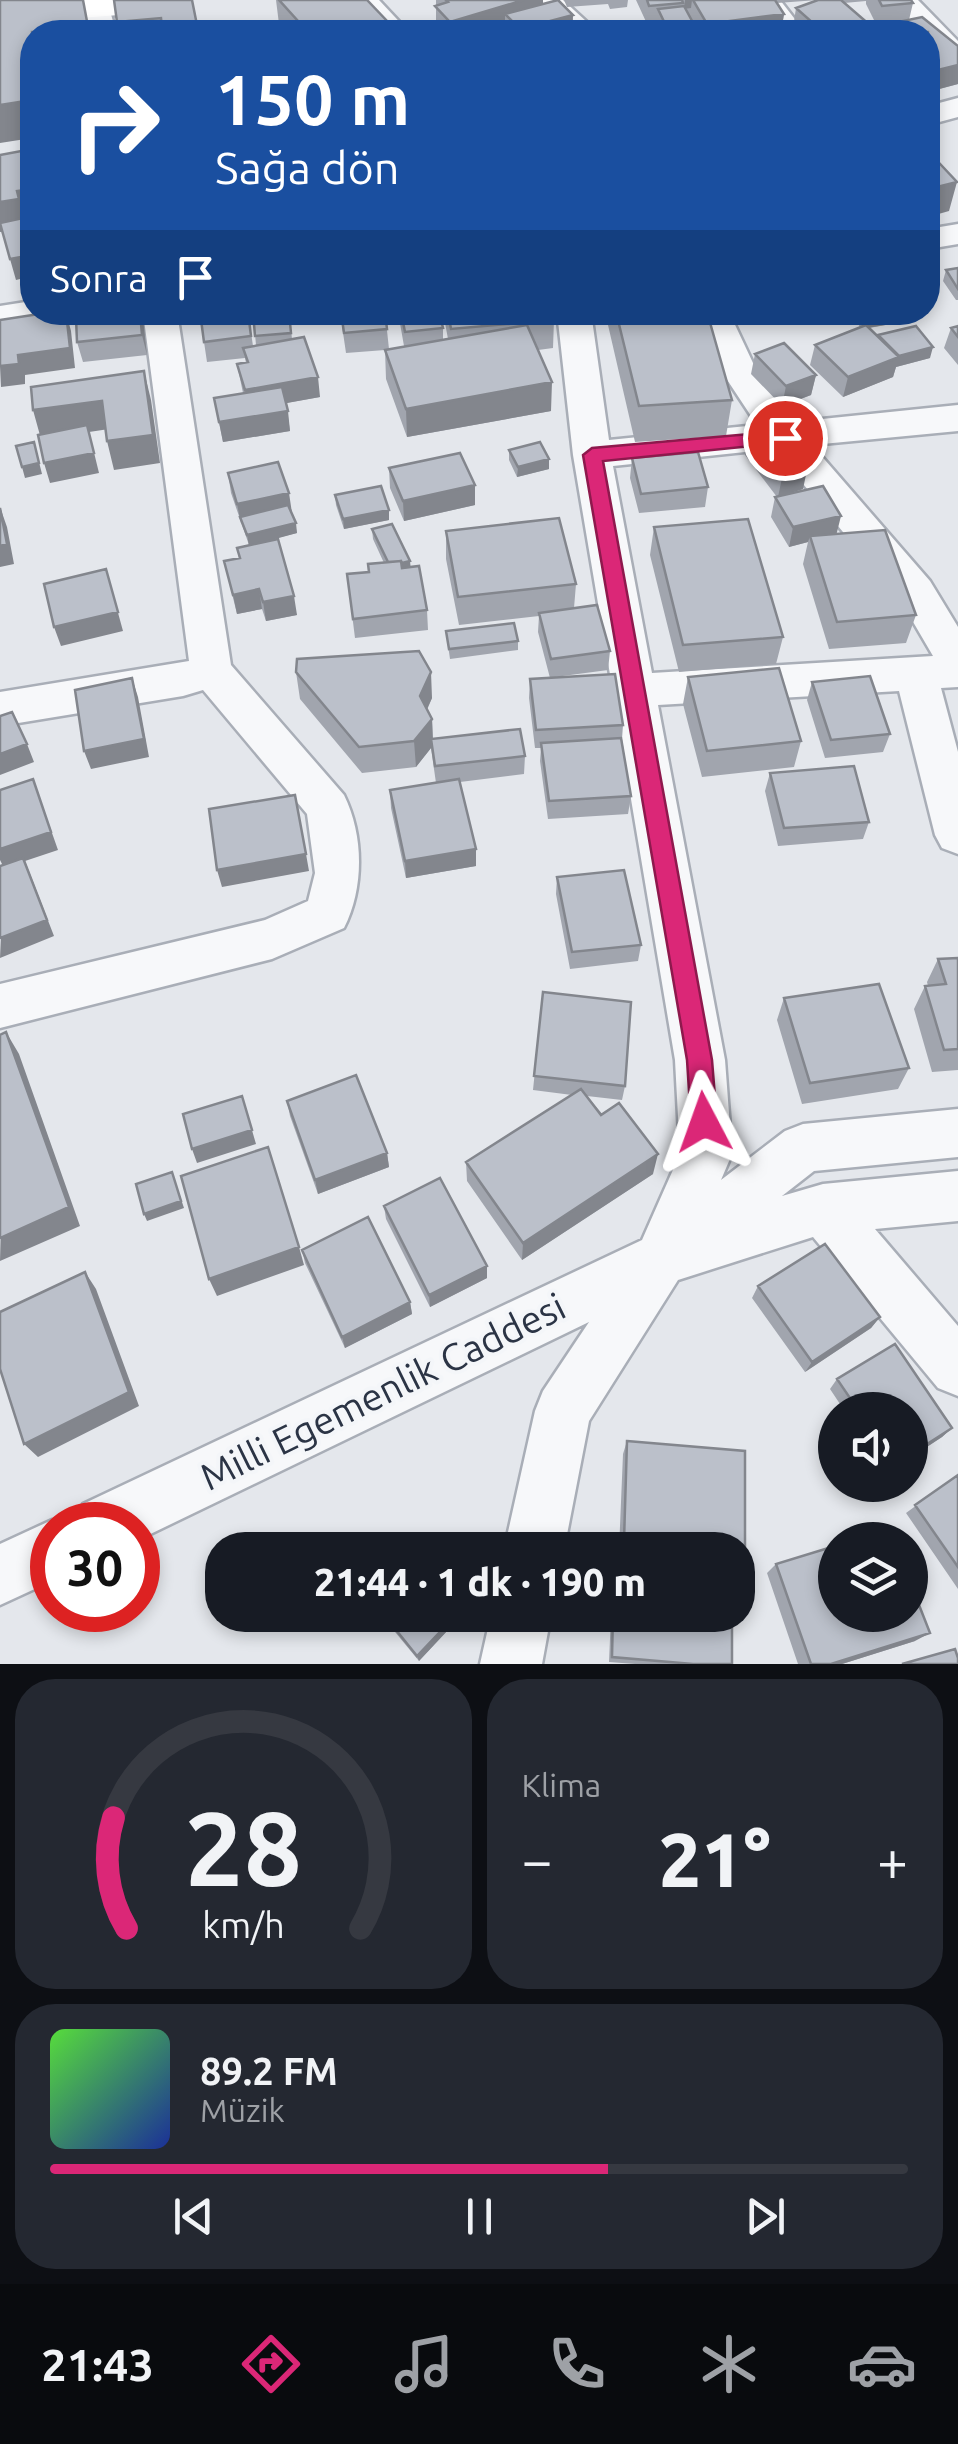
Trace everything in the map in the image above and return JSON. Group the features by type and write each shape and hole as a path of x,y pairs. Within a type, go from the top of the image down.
{"main road":[{"path":"0,14 100,19 172,0"}],"street":[{"path":"363,0 382,20"},
{"path":"546,0 569,20"},
{"path":"765,0 781,20"},
{"path":"903,0 920,20"},
{"path":"0,1006 272,939 328,914 338,873 328,808 211,670 162,325"},
{"path":"538,1532 563,1410 661,1260 706,1154 700,1060 592,455 576,325"},
{"path":"717,325 736,366 785,438 916,592 958,663"},
{"path":"592,455 958,418"},
{"path":"0,709 183,680 211,670"},
{"path":"634,690 937,672 958,835"},
{"path":"661,1260 803,1148 958,1133"},
{"path":"661,1260 823,1209 958,1196"},
{"path":"823,1209 958,1368"},
{"name":"Milli Egemenlik Caddesi","path":"152,1502 661,1260"},
{"path":"0,1575 30,1561"},
{"path":"511,1664 518,1632"}],"building":[{"path":"0,0 83,0 87,20 20,20 20,102 0,105"},
{"path":"114,0 192,0 196,20 161,18 117,20"},
{"path":"279,0 367,0 386,20 297,20"},
{"path":"524,0 457,20 448,20 435,6 448,2"},
{"path":"558,0 573,15 554,20 511,20 505,14"},
{"path":"647,0 682,0 683,3 649,6"},
{"path":"693,0 775,0 784,14 738,20 705,20"},
{"path":"818,0 841,0 864,20 810,20 796,8"},
{"path":"879,0 911,0 913,3 882,6"},
{"path":"684,6 692,20 663,20 658,9"},
{"path":"940,32 958,46 958,65 940,70"},
{"path":"20,151 19,199 0,202 0,155"},
{"path":"940,164 957,182 940,186"},
{"path":"20,219 20,257 10,259 0,223"},
{"path":"958,268 958,289 946,270"},
{"path":"20,317 20,325 67,325 70,348 18,355 19,364 0,366 0,320"},
{"path":"76,325 141,325 142,335 77,342"},
{"path":"202,325 250,325 251,336 204,342"},
{"path":"254,325 290,325 291,333 255,336"},
{"path":"343,325 387,325 387,329 344,333"},
{"path":"404,325 443,328 405,332"},
{"path":"450,325 497,325 451,329"},
{"path":"527,325 552,382 406,409 385,350"},
{"path":"619,325 711,325 732,400 639,406"},
{"path":"866,325 899,357 848,377 815,345"},
{"path":"916,326 933,347 899,356 878,335"},
{"path":"304,337 318,377 245,390 237,364 248,362 243,348"},
{"path":"784,343 816,375 786,386 755,354"},
{"path":"144,371 153,435 107,441 102,401 33,410 31,387"},
{"path":"282,387 288,411 219,422 214,398"},
{"path":"87,425 94,453 44,463 38,435"},
{"path":"774,428 807,470 782,478 749,435"},
{"path":"34,442 39,463 22,467 16,446"},
{"path":"540,442 549,459 518,467 509,450"},
{"path":"698,452 708,487 641,494 632,458"},
{"path":"460,453 475,485 403,501 389,468"},
{"path":"278,462 289,493 237,504 228,473"},
{"path":"381,486 389,510 343,519 335,495"},
{"path":"823,486 841,516 793,527 775,497"},
{"path":"288,505 296,523 247,535 240,517"},
{"path":"0,508 7,544 0,546"},
{"path":"559,518 576,584 458,597 446,531"},
{"path":"748,519 783,637 683,645 654,527"},
{"path":"392,524 410,561 388,562 372,529"},
{"path":"885,530 916,615 837,622 810,536"},
{"path":"278,539 294,596 263,602 259,589 233,595 224,561 240,558 237,548"},
{"path":"401,561 402,568 419,566 427,610 353,619 347,574 369,572 368,564"},
{"path":"106,569 118,612 54,627 44,584"},
{"path":"597,605 610,651 551,659 539,613"},
{"path":"514,623 518,641 449,649 446,631"},
{"path":"419,651 431,672 420,696 432,719 414,741 359,747 296,672 297,659"},
{"path":"779,668 801,741 707,751 688,677"},
{"path":"615,674 623,725 536,730 530,679"},
{"path":"870,676 890,734 831,740 812,682"},
{"path":"132,678 144,739 84,751 75,690"},
{"path":"12,712 27,744 0,754 0,716"},
{"path":"520,729 525,756 435,766 431,739"},
{"path":"621,738 631,796 549,801 541,743"},
{"path":"854,766 869,822 784,828 770,773"},
{"path":"33,779 51,832 0,849 0,790"},
{"path":"459,779 476,849 405,861 390,790"},
{"path":"295,795 306,854 217,870 209,809"},
{"path":"23,858 47,920 0,938 0,866"},
{"path":"624,870 641,945 572,952 557,877"},
{"path":"958,958 958,1049 944,1050 925,986 946,984 938,959"},
{"path":"879,984 909,1068 810,1083 784,998"},
{"path":"543,992 631,1002 625,1086 534,1076"},
{"path":"6,1032 69,1207 0,1238 0,1035"},
{"path":"356,1075 387,1153 315,1180 287,1101"},
{"path":"581,1089 601,1115 619,1103 658,1154 523,1243 466,1162"},
{"path":"242,1096 252,1130 192,1149 183,1114"},
{"path":"268,1147 299,1247 209,1279 181,1176"},
{"path":"172,1172 181,1201 144,1214 136,1184"},
{"path":"440,1178 487,1266 429,1295 384,1206"},
{"path":"368,1217 410,1302 342,1337 302,1250"},
{"path":"825,1244 880,1317 812,1362 758,1286"},
{"path":"85,1272 129,1392 24,1444 0,1369 0,1312"},
{"path":"895,1344 928,1392 846,1392 837,1379"},
{"path":"928,1393 952,1428 928,1443"},
{"path":"627,1441 745,1451 745,1532 624,1532"},
{"path":"958,1475 958,1567 915,1505 928,1502 928,1496"},
{"path":"818,1551 818,1632 928,1632 928,1628 930,1633 831,1664 811,1664 776,1564"},
{"path":"398,1632 440,1632 417,1656"},
{"path":"613,1632 732,1632 732,1664 612,1657"},
{"path":"955,1649 958,1664 902,1664"}],"route":[{"path":"704,1122 700,1060 592,455 785,438"}]}
